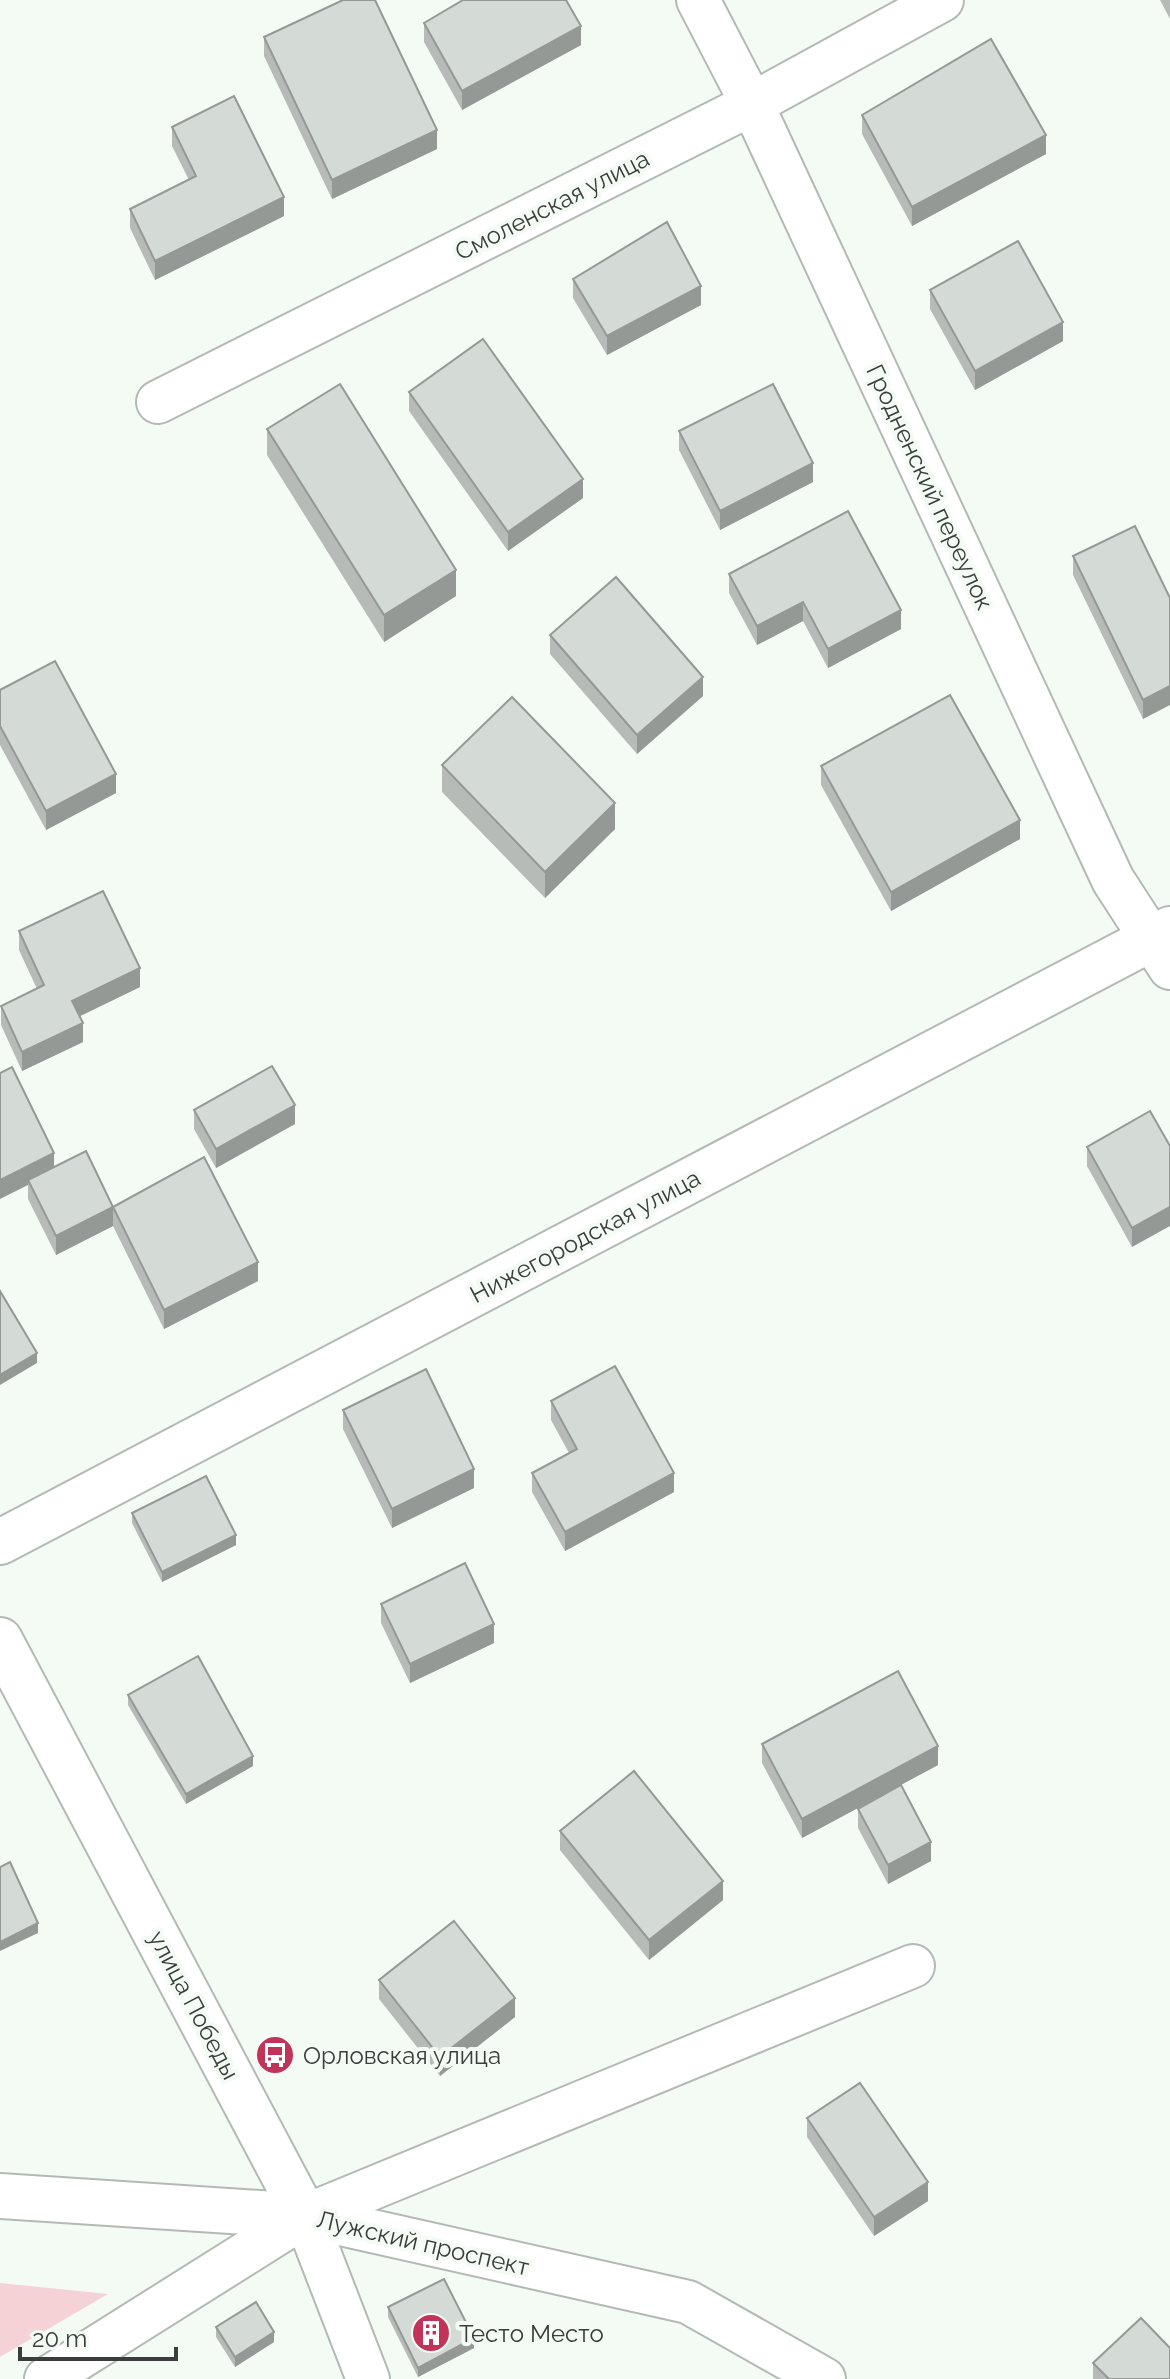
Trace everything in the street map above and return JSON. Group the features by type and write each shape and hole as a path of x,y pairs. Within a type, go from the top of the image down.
{"street":[{"name":"Гродненский переулок","path":"698,0 752,104 1113,880 1163,946"},
{"name":"Смоленская улица","path":"158,402 752,104 942,0"},
{"name":"Нижегородская улица","path":"0,1542 1163,946"},
{"name":"улица Победы","path":"0,1640 305,2216 368,2379"},
{"path":"46,2379 305,2216 913,1966"},
{"name":"Лужский проспект","path":"0,2196 305,2216 688,2302 824,2379"}],"shaded area":[{"path":"0,2283 108,2294 0,2357"}],"building":[{"path":"343,0 375,0 437,130 332,180 264,37"},
{"path":"463,0 566,0 581,26 462,91 424,23"},
{"path":"991,39 1046,135 912,207 862,115"},
{"path":"234,96 284,197 155,261 130,209 196,176 172,127"},
{"path":"667,222 701,286 607,336 573,279"},
{"path":"1018,241 1063,322 975,371 930,290"},
{"path":"483,339 583,479 508,532 409,392"},
{"path":"340,384 456,570 384,615 267,429"},
{"path":"773,384 813,463 720,511 679,431"},
{"path":"848,511 901,610 828,649 803,602 757,626 729,574"},
{"path":"1135,526 1170,598 1170,686 1143,700 1073,556"},
{"path":"616,577 703,677 637,735 550,635"},
{"path":"55,661 116,774 46,811 0,726 0,690"},
{"path":"950,695 1020,820 891,892 821,766"},
{"path":"512,697 615,803 545,872 442,765"},
{"path":"103,891 140,968 72,1001 83,1023 22,1052 1,1006 44,985 19,931"},
{"path":"272,1066 295,1105 216,1149 194,1110"},
{"path":"12,1067 54,1153 0,1180 0,1073"},
{"path":"1150,1111 1170,1146 1170,1207 1132,1228 1087,1147"},
{"path":"86,1151 113,1207 56,1236 28,1180"},
{"path":"204,1157 258,1262 164,1310 113,1207"},
{"path":"0,1291 37,1353 0,1375"},
{"path":"615,1366 674,1473 565,1532 532,1473 577,1449 551,1401"},
{"path":"426,1369 474,1469 392,1509 343,1410"},
{"path":"206,1476 236,1535 162,1572 132,1513"},
{"path":"465,1563 494,1624 410,1664 381,1604"},
{"path":"198,1656 253,1756 186,1794 128,1695"},
{"path":"898,1671 938,1746 802,1819 762,1744"},
{"path":"634,1771 723,1881 649,1940 560,1831"},
{"path":"901,1785 931,1842 888,1865 858,1809"},
{"path":"10,1862 38,1923 0,1942 0,1867"},
{"path":"454,1921 515,1998 440,2057 379,1980"},
{"path":"860,2083 928,2182 874,2217 807,2118"},
{"name":"Тесто Место","path":"444,2279 474,2338 418,2368 388,2307"},
{"path":"256,2302 274,2332 235,2357 216,2327"},
{"path":"1141,2318 1170,2348 1170,2379 1109,2379 1093,2363"}],"place":[{"name":"Орловская улица","path":"275,2055"},
{"name":"Тесто Место","path":"431,2333"}]}
